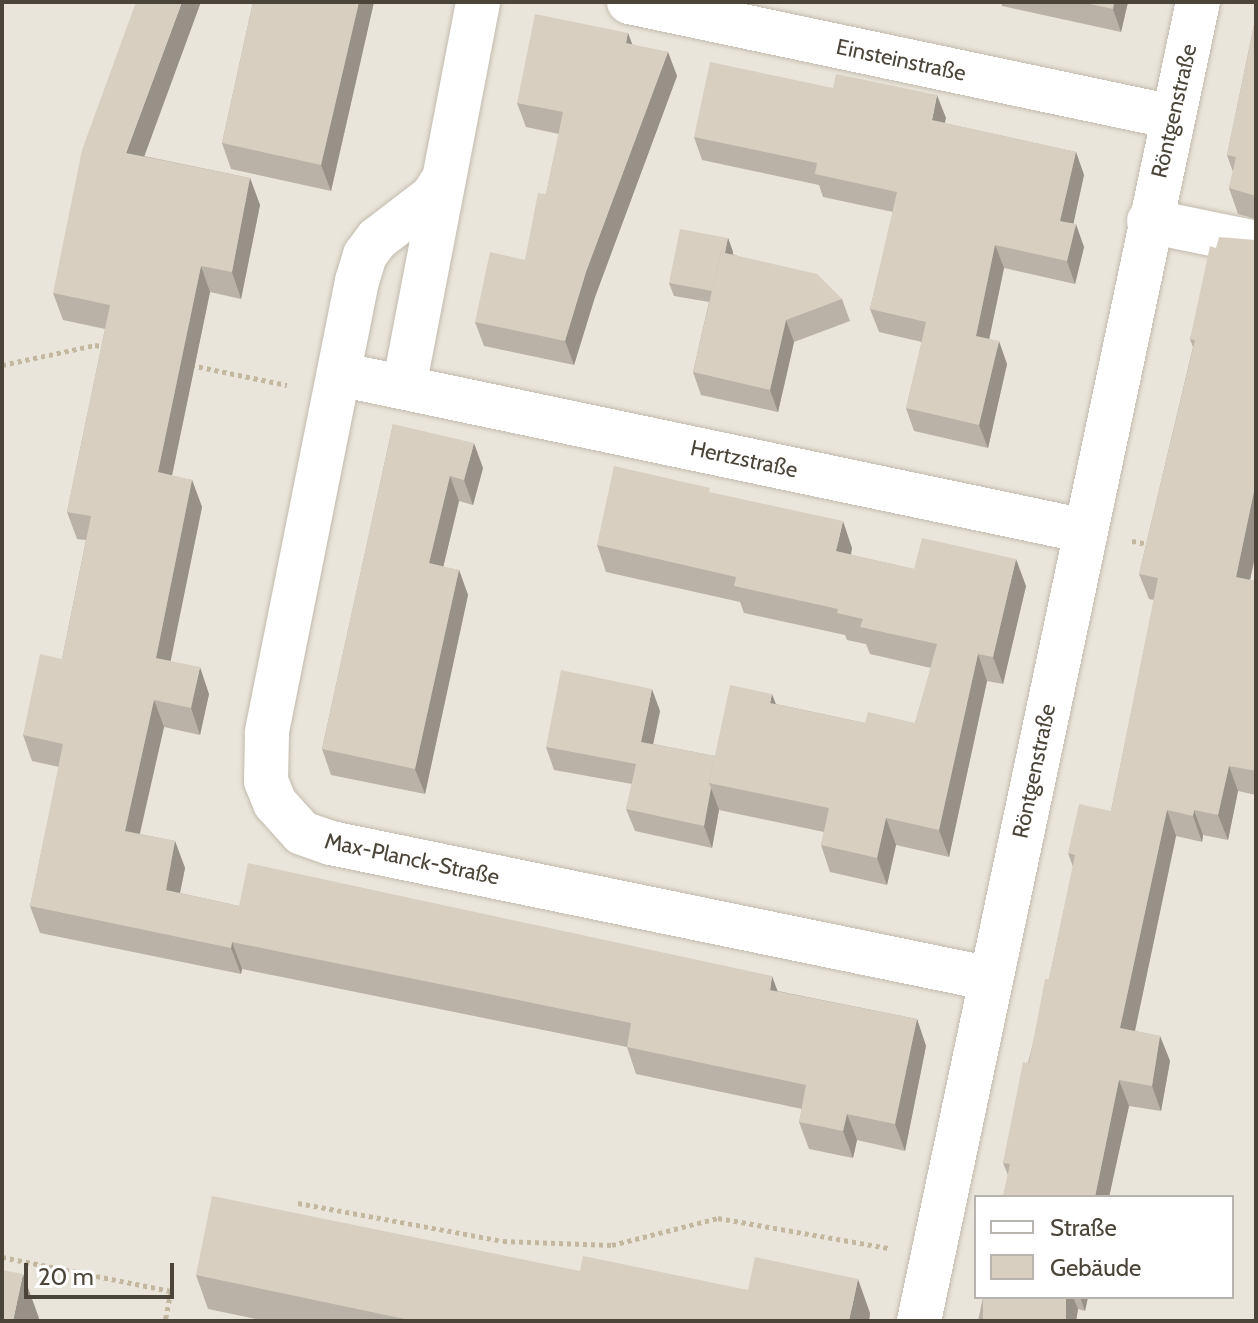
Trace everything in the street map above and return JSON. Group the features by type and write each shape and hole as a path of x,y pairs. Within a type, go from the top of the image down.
{"street":[{"path":"337,385 404,387 478,2"},
{"name":"Einsteinstraße","path":"629,2 1173,117"},
{"name":"Röntgenstraße","path":"919,1321 1149,221 1198,2"},
{"name":"Max-Planck-Straße","path":"441,183 420,206 386,229 365,255 357,281 267,733 266,781 285,817 302,833 331,843 991,979"},
{"path":"1149,221 1256,243"},
{"name":"Hertzstraße","path":"404,387 1085,531"}],"path":[{"path":"2,365 95,345 110,348"},
{"path":"184,364 337,385"},
{"path":"1085,531 1157,546"},
{"path":"298,1203 503,1241 612,1245 718,1218 932,1257"},
{"path":"2,1257 171,1291 165,1321"}],"shaded area":[{"path":"2,2 1256,2 1256,1321 2,1321"}],"building":[{"path":"136,2 182,2 126,153 250,178 232,272 201,266 158,472 192,480 156,658 200,667 191,708 154,700 125,831 175,841 166,890 239,906 248,863 772,976 770,990 917,1019 895,1124 847,1114 843,1131 799,1122 806,1085 627,1047 631,1023 232,942 231,948 30,906 63,744 23,735 40,654 62,659 91,516 67,512 110,305 53,293 82,150"},
{"path":"253,2 359,2 321,165 222,143"},
{"path":"1081,2 1114,2 1113,9"},
{"path":"535,14 628,33 626,43 668,52 586,272 565,341 475,322 490,252 525,260 538,193 546,194 563,112 517,103"},
{"path":"1256,15 1256,196 1229,188 1236,157 1227,155"},
{"path":"710,62 833,88 836,74 937,95 932,120 1076,152 1060,221 1076,224 1067,261 995,245 976,336 999,341 979,425 906,408 926,322 870,309 897,192 815,174 817,163 694,137"},
{"path":"680,229 728,238 725,253 721,252 712,291 669,283"},
{"path":"1219,237 1256,240 1256,482 1236,577 1256,581 1256,771 1229,766 1218,815 1194,810 1193,816 1167,810 1120,1028 1160,1036 1152,1086 1119,1080 1095,1195 1003,1195 1010,1164 1003,1163 1023,1062 1029,1063 1045,979 1049,979 1075,855 1068,853 1079,804 1111,811 1158,578 1139,574 1195,340 1190,339 1210,246 1216,248"},
{"path":"721,252 817,274 842,299 786,320 770,390 693,372"},
{"path":"393,424 474,443 464,480 450,476 429,563 459,570 415,769 322,749"},
{"path":"614,466 710,488 709,492 843,521 836,551 914,569 922,538 1016,559 993,657 978,654 939,830 886,818 877,858 821,845 829,808 709,783 730,685 772,694 770,703 865,723 868,712 915,723 937,644 860,627 863,619 837,613 838,609 734,586 736,577 597,545"},
{"path":"561,670 652,689 641,742 715,756 704,826 626,809 636,764 546,747"},
{"path":"212,1196 580,1271 583,1256 748,1290 755,1257 858,1279 849,1321 414,1321 196,1275"},
{"path":"2,1270 23,1274 13,1321 2,1321"},
{"path":"983,1299 1066,1299 1066,1321 983,1321"}]}
